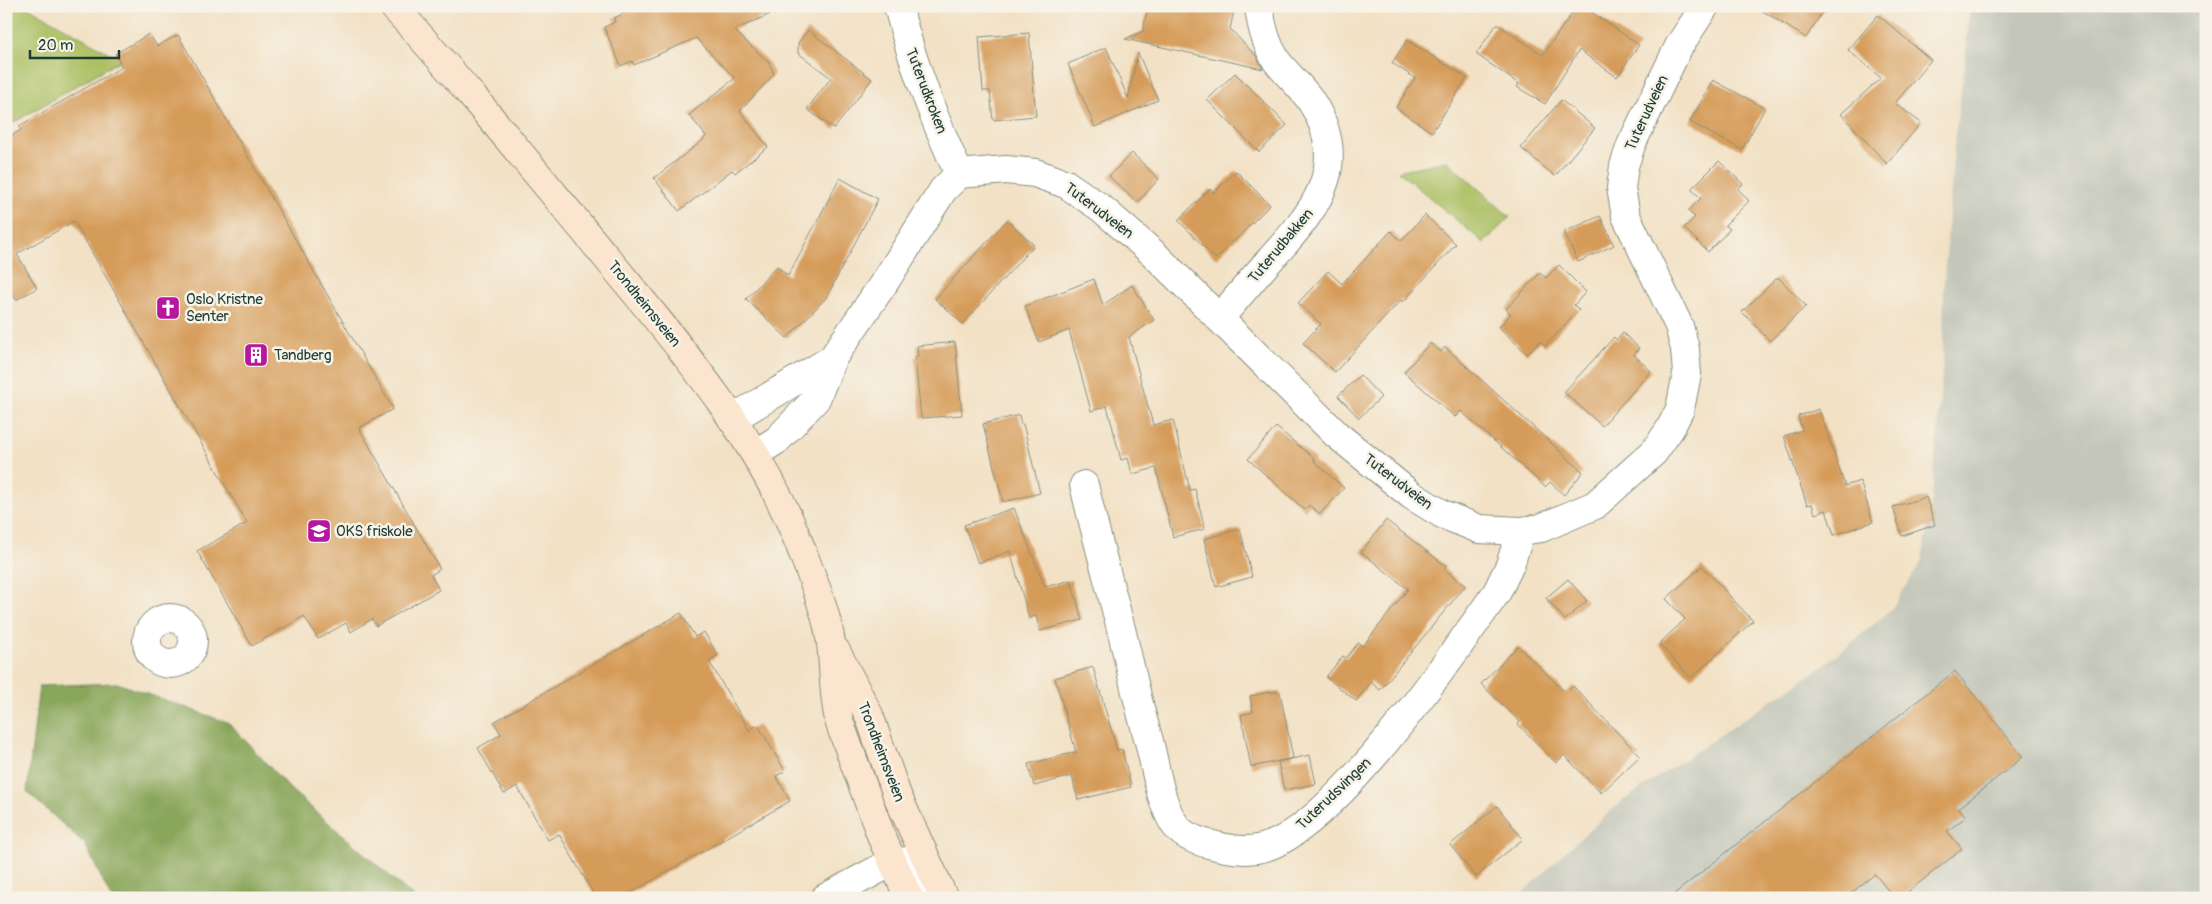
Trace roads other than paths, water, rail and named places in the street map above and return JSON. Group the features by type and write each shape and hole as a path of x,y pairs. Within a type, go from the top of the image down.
{"main road":[{"name":"Trondheimsveien","path":"393,6 461,84 651,312 732,419 755,454 799,542 830,641 868,715 897,795 944,898"},
{"name":"Trondheimsveien","path":"830,641 836,707 840,724 869,807 908,897"}],"street":[{"name":"Tuterudkroken","path":"898,6 910,51 929,106 959,174"},
{"name":"Tuterudbakken","path":"1220,318 1291,237 1319,200 1328,175 1330,155 1324,127 1310,100 1276,59 1261,27 1258,6"},
{"name":"Tuterudveien","path":"959,174 1006,170 1035,173 1066,184 1101,208 1154,254 1337,435 1411,495 1442,514 1479,529 1521,531 1541,528 1595,506 1654,452 1670,429 1680,409 1687,374 1685,348 1679,326 1626,216 1621,188 1624,166 1631,145 1697,9"},
{"path":"755,454 777,440 816,399 832,360 943,190 959,174"},
{"path":"732,419 832,360"},
{"name":"Tuterudsvingen","path":"1084,485 1152,760 1167,808 1176,827 1187,835 1202,843 1227,848 1258,849 1281,840 1303,827 1353,779 1382,747 1497,592 1510,565 1521,531"},
{"path":"824,898 892,862 909,861 928,865"},
{"name":"Trondheimsveien","path":"908,897 919,883 928,865"}],"place":[{"name":"Oslo Kristne Senter","path":"168,308"},
{"name":"Tandberg","path":"256,355"},
{"name":"OKS friskole","path":"319,531"}]}
